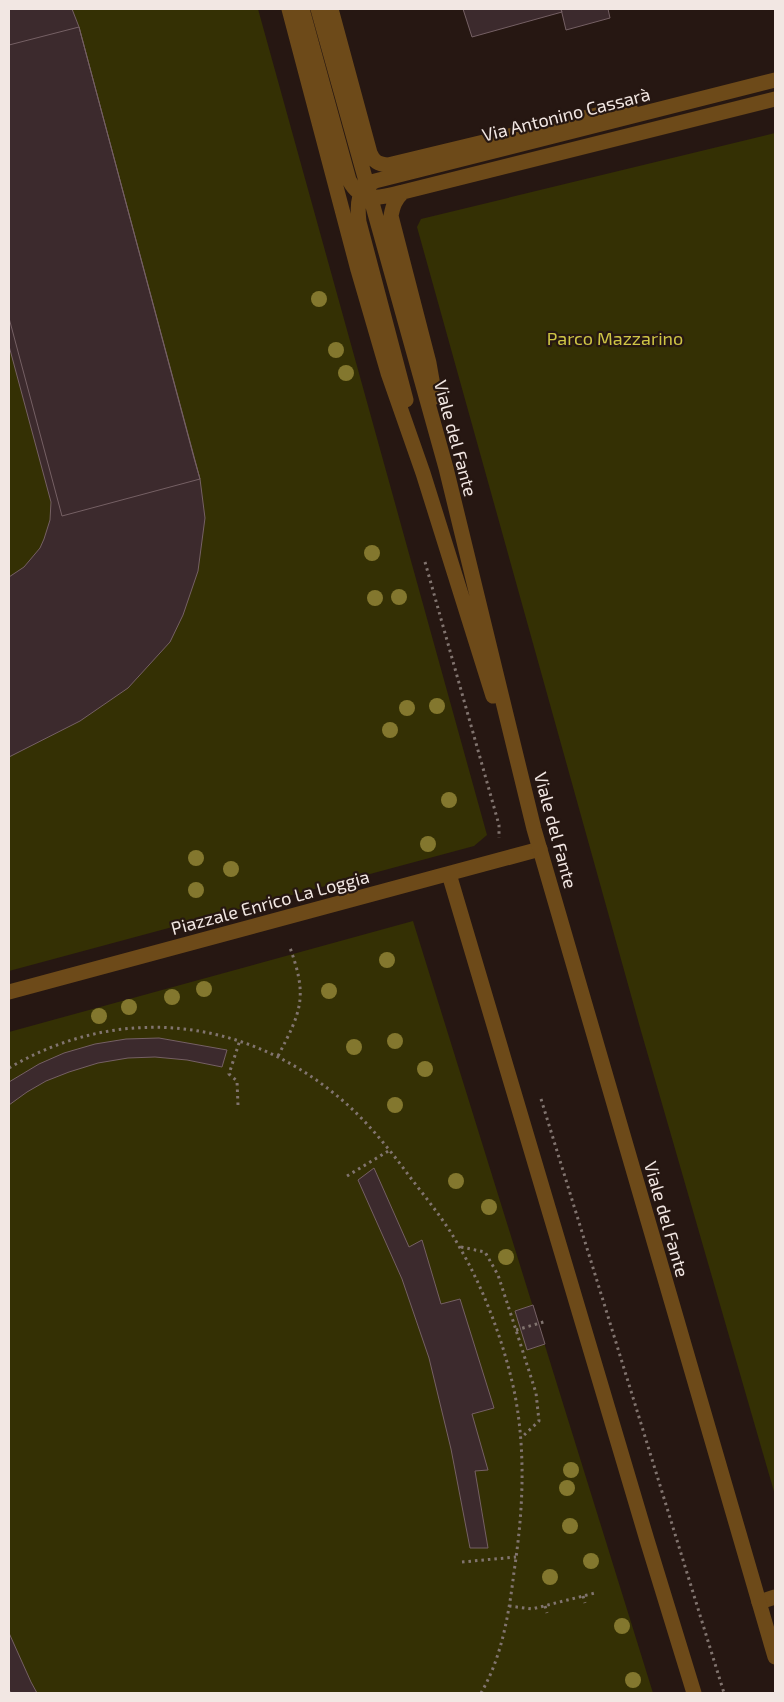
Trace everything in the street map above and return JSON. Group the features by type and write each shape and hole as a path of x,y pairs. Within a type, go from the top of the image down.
{"street":[{"path":"289,9 358,270 388,373 423,473 534,829"},
{"path":"302,9 349,180 353,187 386,196 775,99"},
{"name":"Viale del Fante","path":"318,9 366,192 446,468 534,829 775,1657"},
{"path":"331,9 370,153 374,161 381,165 396,164 622,109 677,98 725,93"},
{"name":"Via Antonino Cassarà","path":"366,192 375,181 775,80"},
{"path":"366,192 357,210 359,222 399,371 423,473"},
{"path":"403,192 396,199 391,216 429,363 446,468"},
{"name":"Piazzale Enrico La Loggia","path":"9,992 540,849"},
{"path":"449,874 694,1693"},
{"path":"759,1602 775,1597"}],"path":[{"path":"278,1056 300,1005 301,992 298,976 288,945"},
{"path":"9,1068 30,1055 61,1043 122,1029 176,1028 207,1032 240,1040 278,1056 307,1073 336,1095 364,1120 438,1212 460,1247 475,1276 492,1318 506,1361 522,1437 521,1523 509,1606 501,1645 488,1682 481,1693"},
{"path":"238,1105 237,1081 230,1074 240,1040"},
{"path":"541,1098 724,1693"},
{"path":"347,1176 390,1150"},
{"path":"460,1247 485,1252 498,1275 516,1330 536,1393 539,1421 522,1437"},
{"path":"516,1330 547,1321"},
{"path":"462,1562 516,1557"},
{"path":"509,1606 532,1609 595,1593"},
{"path":"583,1596 585,1603"},
{"path":"545,1606 547,1614"}],"green space":[{"path":"9,9 258,9 487,835 474,846 9,971"},
{"name":"Parco Mazzarino","path":"775,133 775,1495 641,1031 417,227 421,219"},
{"path":"413,921 653,1693 9,1693 9,1032"}],"building":[{"path":"9,9 72,9 79,27 200,479 205,518 198,571 183,615 170,642 128,688 80,721 9,757 9,577 24,567 40,548 50,520 51,502 9,346"},
{"path":"463,9 561,9 562,12 472,37"},
{"path":"561,9 608,9 610,18 566,30"},
{"path":"79,27 200,479 62,516 9,318 9,45"},
{"path":"159,1038 227,1050 222,1067 187,1060 155,1057 128,1058 98,1063 46,1081 9,1105 9,1082 39,1064 64,1053 95,1044 126,1039"},
{"path":"374,1168 409,1247 422,1240 441,1304 460,1299 494,1408 472,1414 488,1470 475,1471 488,1548 470,1548 451,1449 429,1358 402,1279 358,1180"},
{"path":"533,1305 545,1344 527,1350 515,1311"},
{"path":"9,1633 37,1693 11,1693 9,1690"}]}
